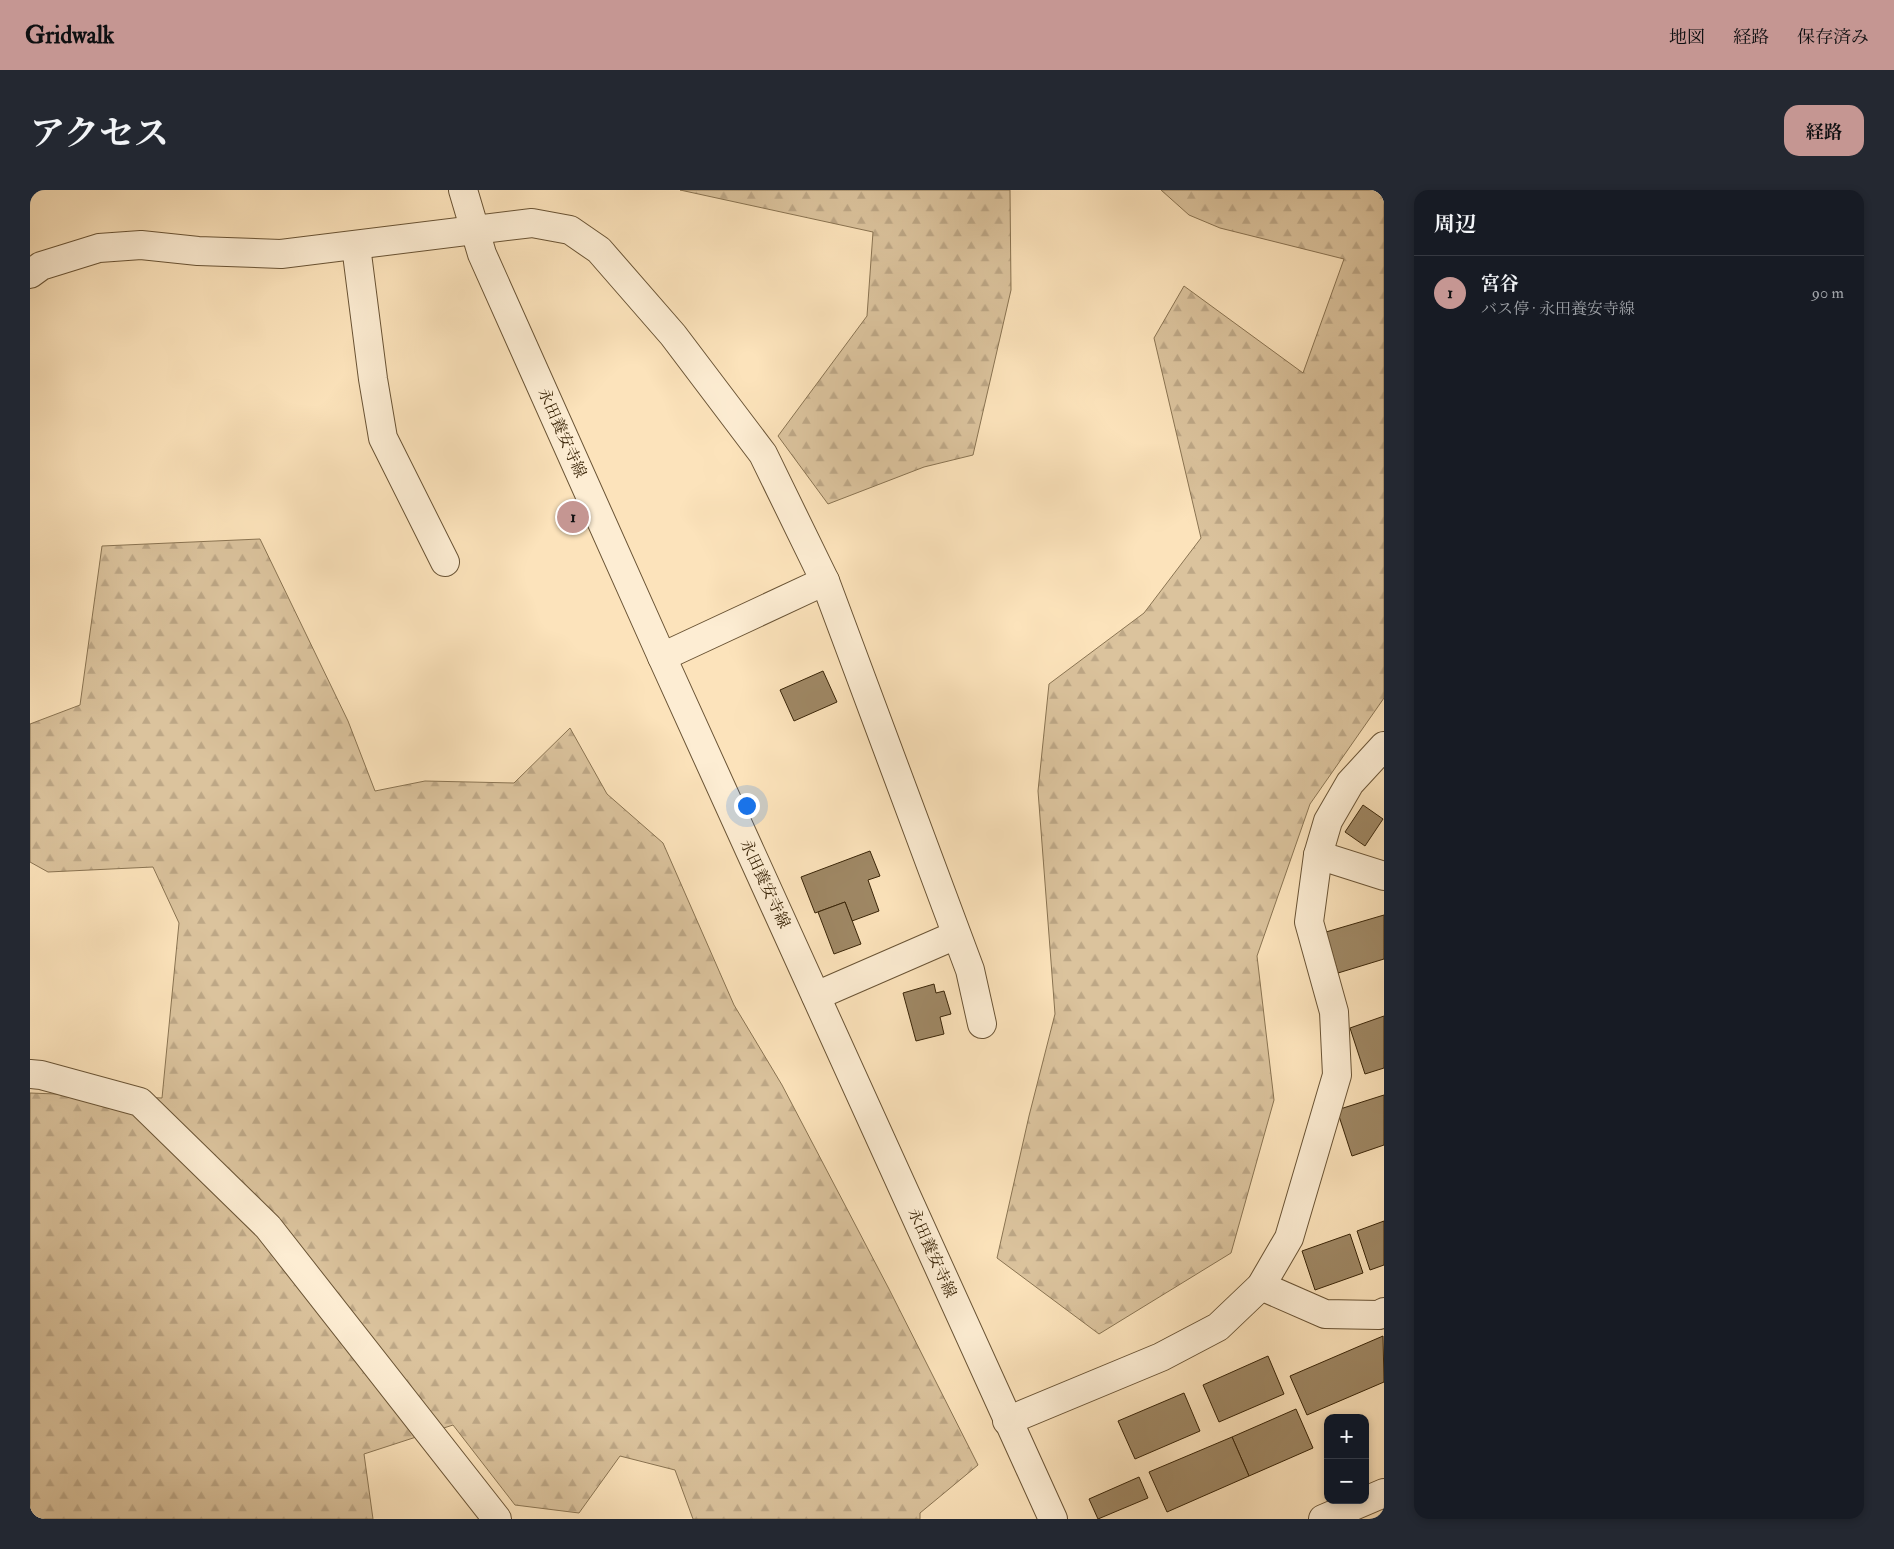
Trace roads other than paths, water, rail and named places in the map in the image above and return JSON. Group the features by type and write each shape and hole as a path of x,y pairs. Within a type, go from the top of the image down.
{"street":[{"name":"永田養安寺線","path":"463,190 482,254 662,657 1053,1519"},
{"path":"30,274 41,266 99,248 141,245 198,251 281,254 474,232 532,223 570,230 599,250 673,335 763,454 825,581 970,970 982,1024"},
{"path":"356,246 373,379 383,438 445,562"},
{"path":"662,657 825,581"},
{"path":"1008,1421 1169,1353 1218,1327 1261,1286 1289,1238 1337,1075 1334,1012 1309,922 1318,855 1328,821 1350,783 1384,746"},
{"path":"1318,855 1384,876"},
{"path":"816,996 956,935"},
{"path":"30,1074 41,1075 140,1102 268,1228 497,1519"},
{"path":"1261,1286 1325,1314 1379,1315 1384,1312"},
{"path":"1323,1519 1384,1493"}],"place":[{"name":"宮谷","path":"573,517"}]}
